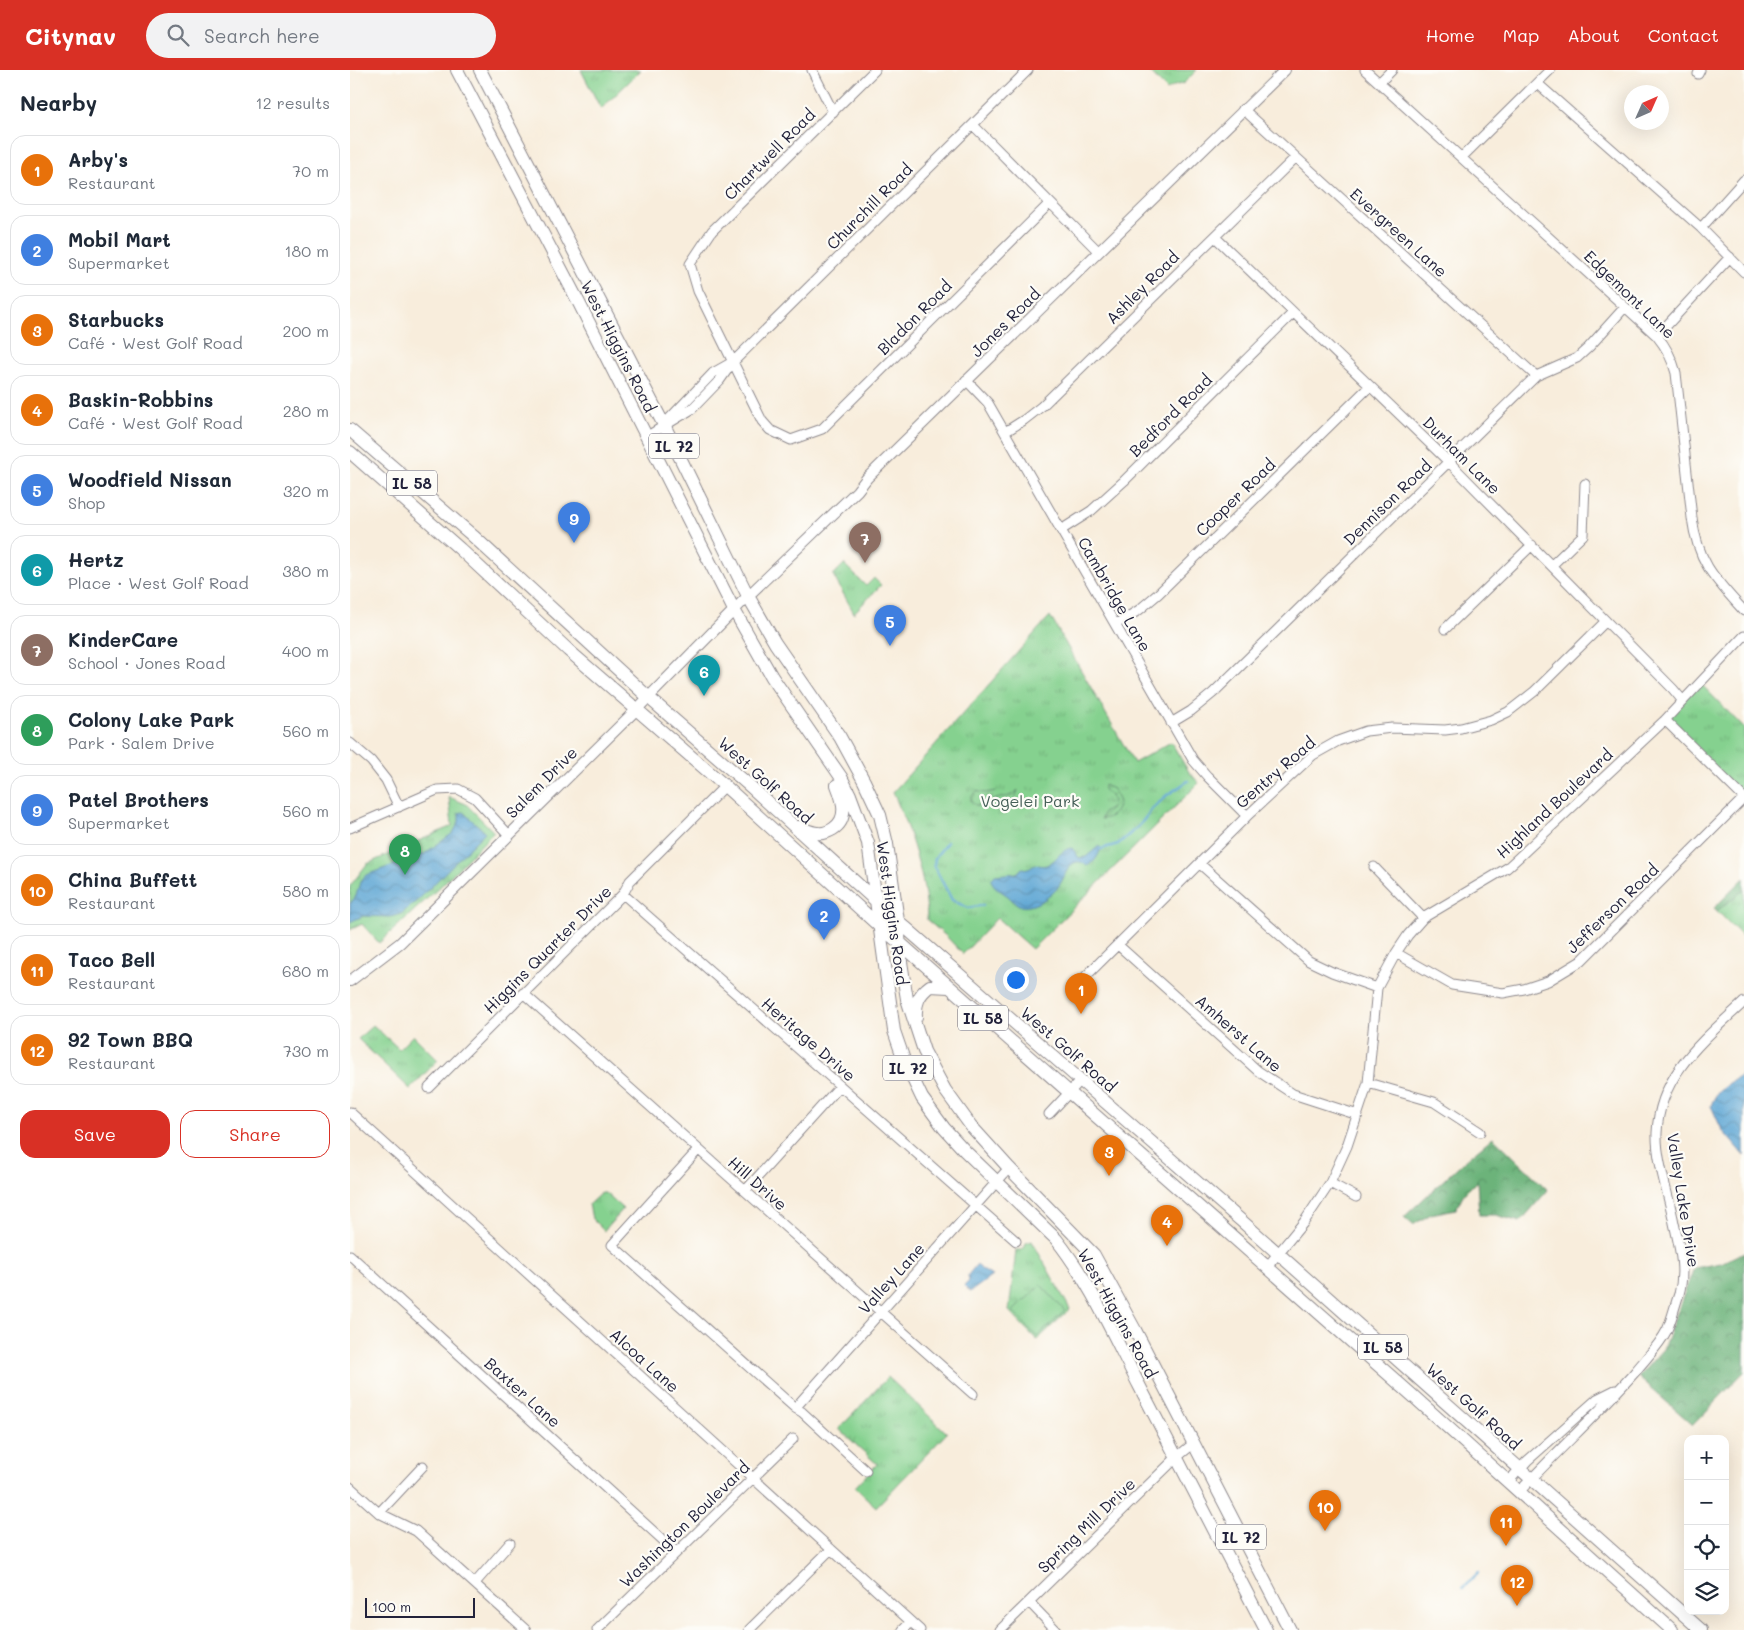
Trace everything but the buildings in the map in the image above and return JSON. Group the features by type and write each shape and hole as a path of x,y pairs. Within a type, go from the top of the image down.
{"main road":[{"name":"West Higgins Road","path":"457,70 578,301 734,610 772,677 841,777 868,843 874,900 894,1031 922,1098 964,1151 1056,1239 1069,1256 1093,1298 1266,1630"},
{"name":"West Higgins Road","path":"480,70 664,425 748,596 775,643 840,737 880,815 887,844 907,999 924,1051 945,1090 971,1126 1094,1256 1135,1330 1290,1630"},
{"name":"West Golf Road","path":"350,430 473,536 648,697 874,900 1278,1254 1701,1630"},
{"name":"West Golf Road","path":"350,452 460,549 568,650 725,786 878,925 1267,1267 1672,1630"},
{"path":"790,823 811,832 822,833 835,828 841,820 843,804 825,755"},
{"path":"917,1032 916,1009 919,996 930,986 949,987"}],"street":[{"path":"812,70 833,112"},
{"name":"Chartwell Road","path":"732,363 698,292 690,264 712,231 875,70"},
{"name":"Churchill Road","path":"646,436 664,425 713,373 732,363 1028,70"},
{"name":"Jones Road","path":"748,596 966,380 1285,70"},
{"name":"Edgemont Lane","path":"1365,70 1657,336 1671,357 1676,373 1696,539 1712,575 1744,611"},
{"path":"1379,83 1392,70"},
{"path":"1462,158 1550,70"},
{"path":"1537,83 1701,228 1744,272"},
{"name":"Evergreen Lane","path":"1243,109 1536,376"},
{"path":"973,125 1098,251"},
{"name":"Ashley Road","path":"1005,432 1029,417 1042,406 1295,158"},
{"path":"1701,228 1744,180"},
{"name":"Bladon Road","path":"732,363 766,426 792,440 822,429 1050,203"},
{"name":"Durham Lane","path":"1215,237 1532,545 1683,701"},
{"path":"1657,336 1730,257"},
{"name":"Dennison Road","path":"1171,722 1191,711 1213,693 1536,376 1577,358 1625,307"},
{"name":"Bedford Road","path":"1061,530 1091,511 1124,481 1293,313"},
{"name":"Cambridge Lane","path":"966,380 988,403 1171,722 1200,768 1247,816"},
{"name":"Cooper Road","path":"1116,624 1154,598 1370,386"},
{"path":"1552,565 1583,535 1585,484"},
{"path":"1445,629 1532,545"},
{"name":"Salem Drive","path":"350,981 400,943 636,710 748,596"},
{"name":"Gentry Road","path":"1079,983 1247,816 1313,755 1338,741 1376,729 1445,730 1461,728 1477,725 1508,712 1535,691 1606,621"},
{"name":"Highland Boulevard","path":"1267,1267 1304,1222 1330,1183 1347,1146 1368,1083 1377,988 1408,935 1423,918 1507,868 1665,720 1744,636"},
{"path":"1665,720 1744,798"},
{"path":"350,743 371,761 386,780 399,807"},
{"name":"Higgins Quarter Drive","path":"429,1088 623,894 630,881 725,786"},
{"path":"350,828 437,790 458,789 475,798 509,835"},
{"name":"Jefferson Road","path":"1396,953 1452,985 1504,993 1548,982 1581,961 1744,798"},
{"path":"1200,864 1309,961 1332,972 1377,988"},
{"path":"1374,867 1423,918"},
{"name":"Heritage Drive","path":"623,894 1016,1241"},
{"name":"Amherst Lane","path":"1118,945 1258,1071 1275,1084 1294,1094 1358,1115"},
{"name":"Hill Drive","path":"523,993 973,1394"},
{"name":"Valley Lake Drive","path":"1520,1492 1622,1387 1658,1345 1667,1329 1680,1292 1682,1272 1680,1251 1657,1134 1661,1109 1670,1081 1692,1052 1744,1002"},
{"path":"1049,1114 1080,1081"},
{"path":"1368,1083 1434,1102 1480,1132"},
{"path":"745,1191 840,1086"},
{"name":"Alcoa Lane","path":"350,1112 920,1630"},
{"path":"698,1150 612,1245 795,1408 802,1412 866,1471"},
{"name":"Valley Lane","path":"795,1408 1009,1168"},
{"path":"1330,1183 1356,1197"},
{"name":"Baxter Lane","path":"350,1255 676,1552"},
{"name":"Valley Lake Drive","path":"1508,1482 1597,1399 1622,1387"},
{"name":"Washington Boulevard","path":"597,1630 793,1439"},
{"name":"Spring Mill Drive","path":"1000,1630 1176,1457 1193,1444"},
{"path":"379,1513 423,1466"},
{"path":"350,1487 379,1513 416,1531 526,1630"},
{"path":"475,1583 510,1543"},
{"path":"749,1630 831,1549"},
{"path":"1029,1602 1056,1630"},
{"path":"903,1630 911,1622"}],"green space":[{"path":"581,70 641,70 601,109"},
{"path":"1148,70 1197,70 1184,83 1167,90"},
{"path":"844,564 866,586 874,578 881,585 854,613 833,575"},
{"name":"Vogelei Park","path":"1050,616 1134,763 1171,742 1189,772 1199,783 1032,949 997,918 963,954 927,920 924,888 916,855 893,792"},
{"path":"1700,683 1744,728 1744,798 1665,720"},
{"path":"1104,785 1113,789 1119,802 1113,814 1101,819 1103,813 1110,809 1113,801 1110,794 1104,791"},
{"path":"1018,790 1013,803 1004,811 998,811 992,801 1012,795"},
{"path":"977,791 984,793 997,791 983,805 977,806 971,802 971,797"},
{"path":"449,797 466,804 494,832 441,886 379,943 362,924 350,930 350,886 367,864 452,826"},
{"path":"1744,878 1744,890 1717,911 1714,908"},
{"path":"1744,890 1744,938 1717,911"},
{"path":"373,1025 399,1049 413,1035 438,1060 410,1089 358,1039"},
{"path":"1493,1137 1548,1190 1520,1222 1496,1215 1479,1215 1477,1181 1463,1195 1456,1209 1431,1214 1413,1225 1404,1217 1463,1162"},
{"path":"601,1193 605,1193 623,1209 604,1231 592,1219 589,1204"},
{"path":"1032,1241 1070,1309 1037,1340 1009,1311 1016,1250 1021,1250 1025,1247 1026,1243"},
{"path":"1744,1252 1744,1372 1693,1425 1638,1377 1663,1349 1694,1268 1721,1263"},
{"path":"1041,1285 1065,1311 1037,1337 1013,1311"},
{"path":"888,1377 947,1433 876,1507 855,1487 877,1464 839,1429"}],"water":[{"path":"463,812 485,832 420,898 401,914 390,917 363,916 350,922 350,904 356,896 360,882 366,875 424,854 453,833 459,822 459,813"},
{"path":"1099,846 1101,849 1092,863 1087,866 1080,862 1071,865 1053,893 1032,905 1021,906 1017,904 996,887 991,880 995,875 1017,873 1022,868 1029,869 1036,864 1042,866 1051,863 1067,849 1072,848 1079,858 1086,857"},
{"path":"1744,1073 1744,1156 1722,1130 1711,1106 1717,1094 1724,1086"},
{"path":"977,1264 992,1276 970,1292 964,1286 969,1281 968,1275"}],"waterway":[{"path":"1101,849 1118,844 1139,826 1152,809 1167,795 1188,781"},
{"path":"947,842 935,858 934,866 952,900 968,908 983,905"},
{"path":"1463,1588 1479,1572"}],"place":[{"name":"Patel Brothers","path":"574,543"},
{"name":"KinderCare","path":"865,563"},
{"name":"Woodfield Nissan","path":"890,646"},
{"name":"Hertz","path":"704,696"},
{"name":"Colony Lake Park","path":"405,875"},
{"name":"Mobil Mart","path":"824,940"},
{"name":"Arby's","path":"1081,1014"},
{"name":"Starbucks","path":"1109,1176"},
{"name":"Baskin-Robbins","path":"1167,1246"},
{"name":"China Buffett","path":"1325,1531"},
{"name":"Taco Bell","path":"1506,1546"},
{"name":"92 Town BBQ","path":"1517,1606"}]}
